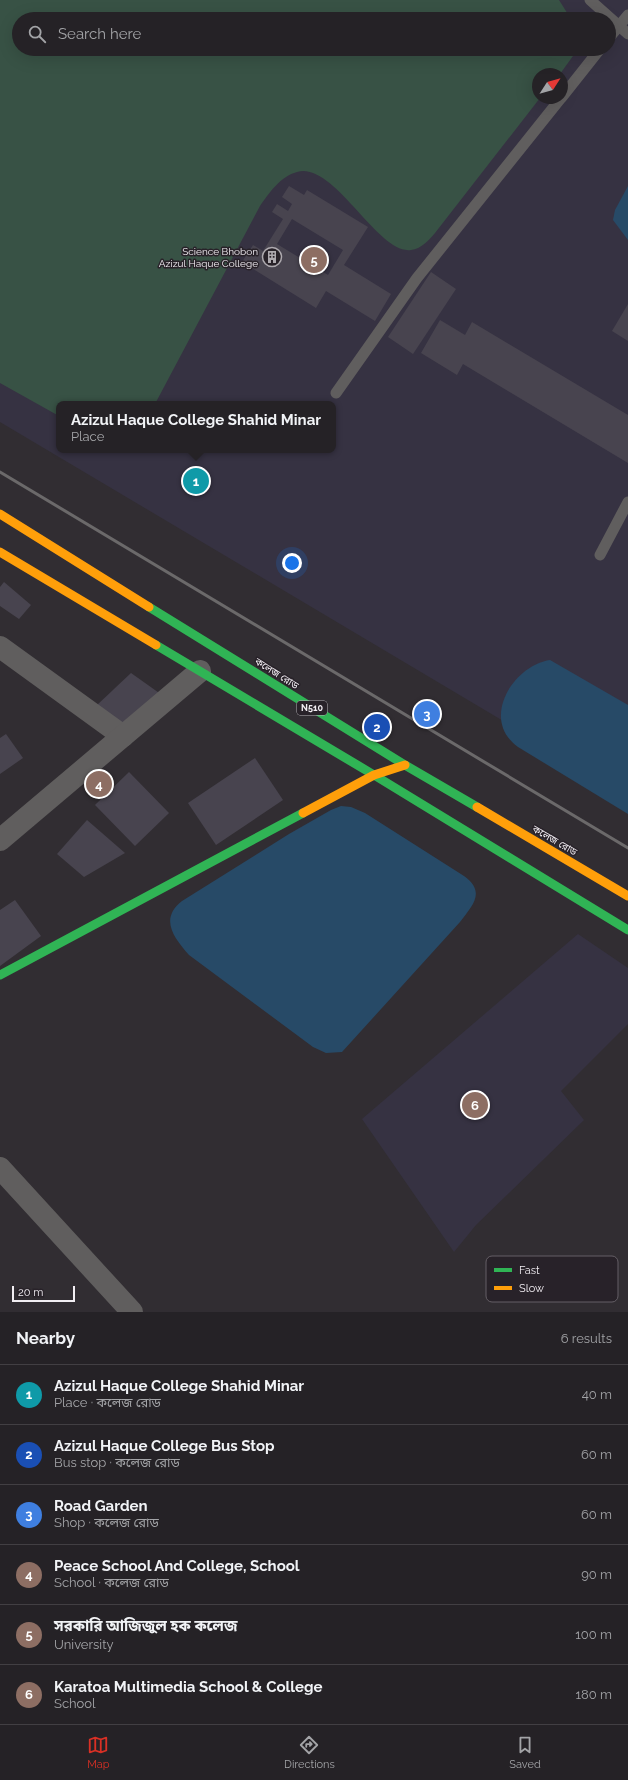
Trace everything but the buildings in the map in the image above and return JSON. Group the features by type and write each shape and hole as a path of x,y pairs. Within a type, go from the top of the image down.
{"main road":[{"name":"কলেজ রোড","path":"0,514 405,765 628,896"},
{"name":"N510","path":"0,552 374,775 628,930"},
{"path":"0,975 374,775 405,765"}],"street":[{"path":"0,647 123,736"},
{"path":"0,840 200,671"},
{"path":"0,1168 132,1312"}],"lane":[{"path":"590,0 603,12"},
{"path":"616,30 628,15"},
{"path":"616,23 628,34"},
{"path":"568,88 594,56"},
{"path":"336,393 417,278 555,104"},
{"path":"600,555 628,502"}],"shaded area":[{"path":"0,0 628,0 628,795 0,422"},
{"path":"578,934 628,968 628,1024 561,1091 584,1120 476,1225 454,1252 362,1119"}],"green space":[{"path":"0,0 559,0 567,12 12,12 12,56 573,56 564,68 532,68 532,104 535,104 435,233 421,246 411,250 398,248 370,225 341,193 326,180 311,172 297,172 291,174 276,186 260,206 157,401 56,401 56,414 0,383"}],"water":[{"path":"628,186 628,240 613,220 615,210"},
{"path":"550,660 628,705 628,814 518,747 507,736 502,723 501,709 513,683 524,672 536,664"},
{"path":"341,806 351,807 365,813 464,876 471,882 476,893 473,904 460,922 342,1052 326,1053 313,1047 189,955 178,942 171,928 170,922 171,915 175,908 182,901 289,834 331,810"}],"railway":[{"path":"0,472 628,848"}],"traffic: fast":[{"path":"149,607 405,765 477,807"},
{"path":"156,645 374,775 628,930"},
{"path":"0,975 303,813"}],"traffic: slow":[{"path":"0,514 149,607"},
{"path":"0,552 156,645"},
{"path":"303,813 374,775 405,765"},
{"path":"477,807 628,896"}],"place":[{"name":"Science Bhobon Azizul Haque College","path":"272,257"},
{"name":"সরকারি আজিজুল হক কলেজ","path":"314,260"},
{"name":"Azizul Haque College Shahid Minar","path":"196,481"},
{"name":"Road Garden","path":"427,714"},
{"name":"Azizul Haque College Bus Stop","path":"377,727"},
{"name":"Peace School And College, School","path":"99,784"},
{"name":"Karatoa Multimedia School & College","path":"475,1105"}]}
